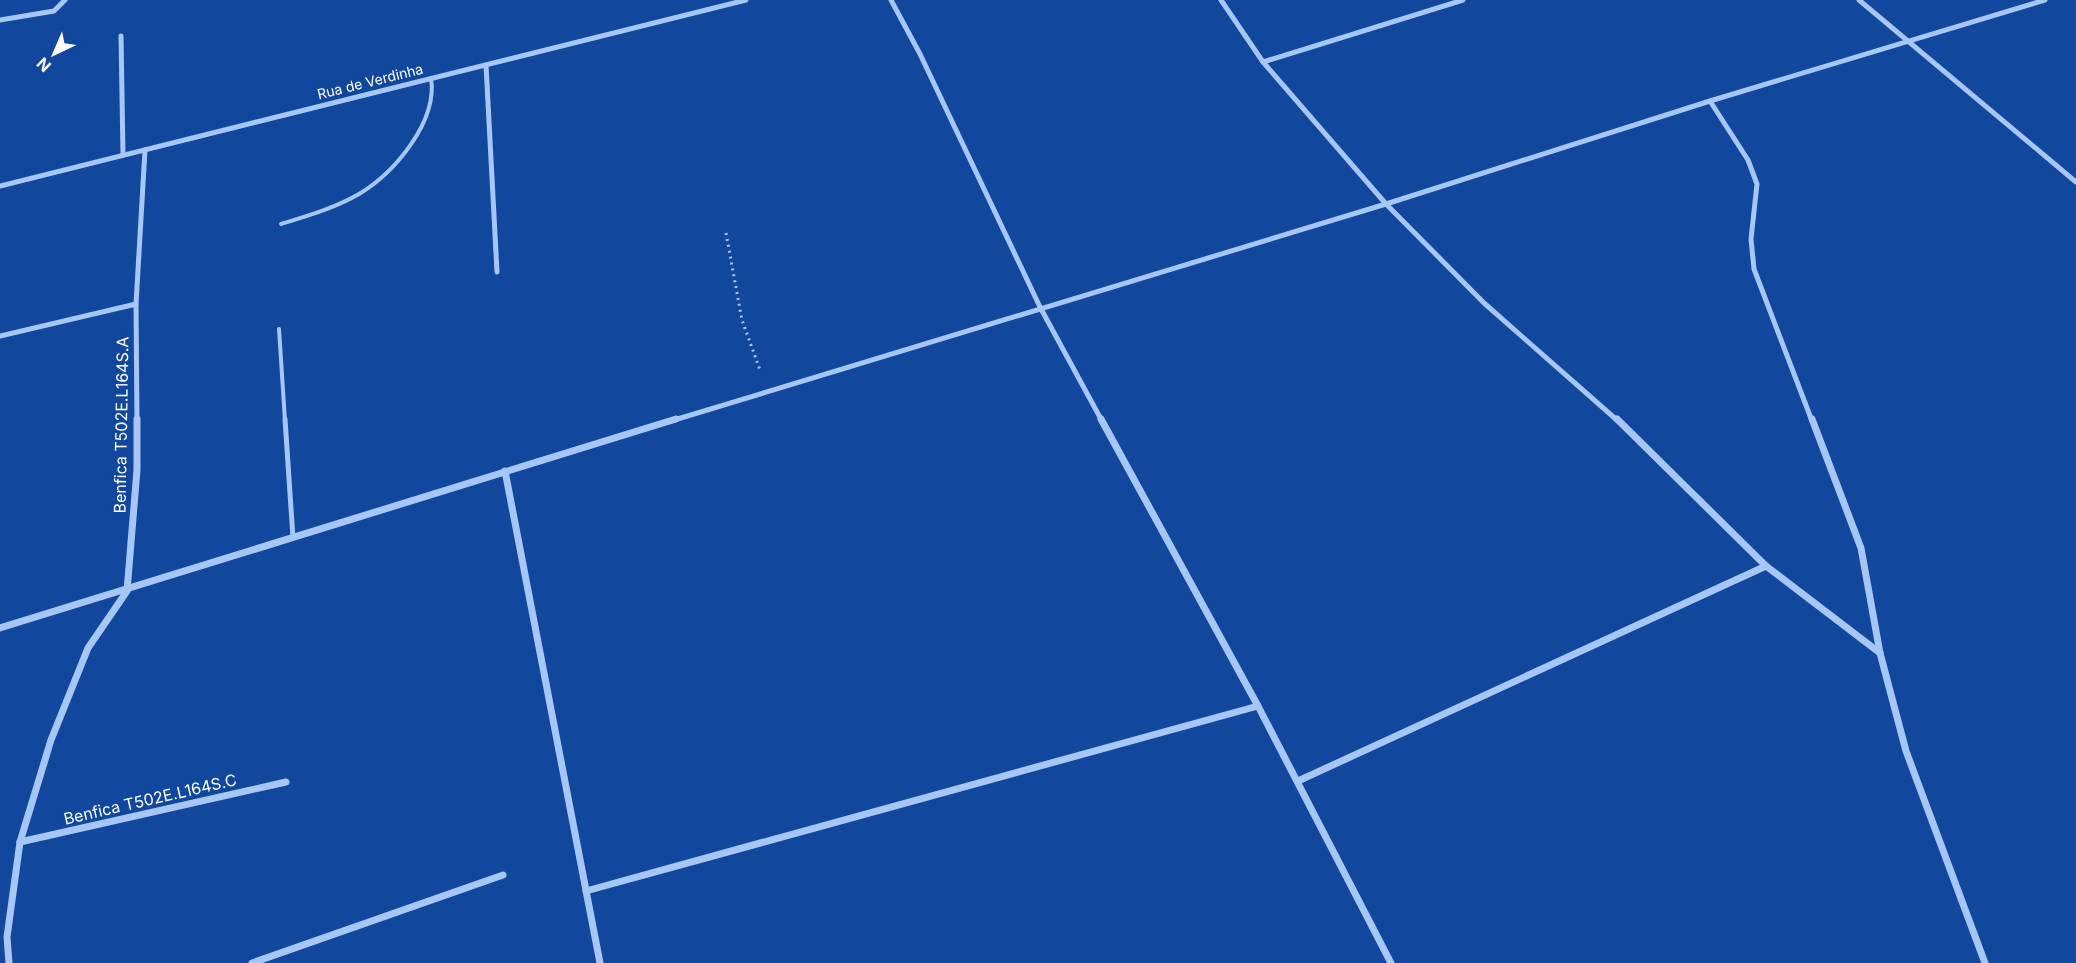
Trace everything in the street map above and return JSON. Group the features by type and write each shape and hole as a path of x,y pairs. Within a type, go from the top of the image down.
{"street":[{"path":"0,20 54,11 65,0"},
{"name":"Rua de Verdinha","path":"0,186 746,0"},
{"path":"891,0 920,54 1040,307 1258,706 1391,963"},
{"path":"1221,0 1263,62 1386,204 1484,303 1596,399 1766,566 1880,653"},
{"path":"1263,62 1463,0"},
{"path":"1859,0 2076,182"},
{"path":"0,628 127,591 506,471 1040,307 1386,204 1710,101 1910,43 2045,0"},
{"path":"121,36 123,155"},
{"path":"486,65 497,272"},
{"path":"1710,101 1748,160 1757,184 1756,211 1751,240 1754,269 1860,548 1880,653 1906,751 1985,963"},
{"name":"Benfica T502E.L164S.A","path":"9,963 7,937 20,842 51,740 88,648 127,591 137,470 136,304 145,150"},
{"path":"0,336 136,304"},
{"path":"506,471 600,963"},
{"path":"1298,781 1766,566"},
{"path":"586,891 1258,706"},
{"name":"Benfica T502E.L164S.C","path":"20,842 286,782"},
{"path":"252,963 503,875"}],"lane":[{"path":"281,224 354,199 382,180 424,122 434,92 431,78"},
{"path":"279,329 293,538"}],"path":[{"path":"726,233 735,294 746,341 769,390"}]}
